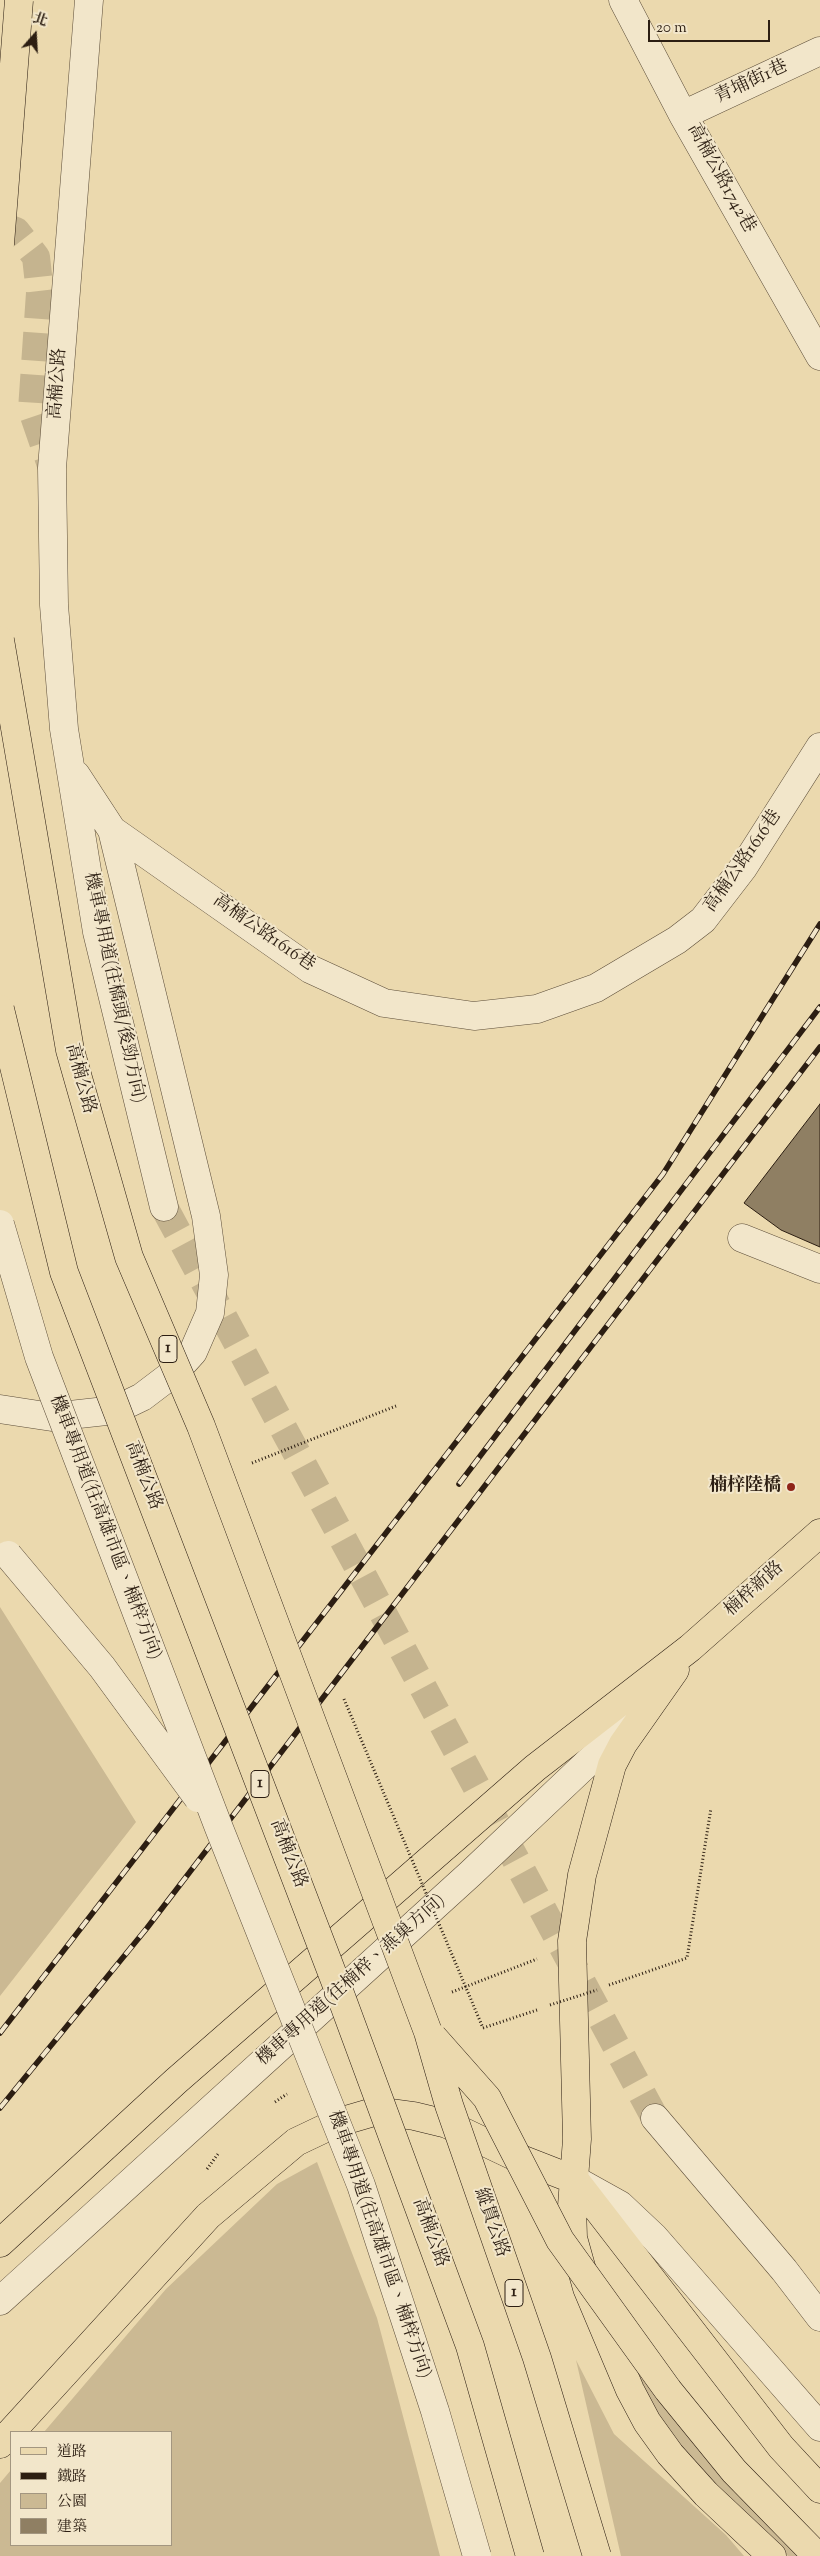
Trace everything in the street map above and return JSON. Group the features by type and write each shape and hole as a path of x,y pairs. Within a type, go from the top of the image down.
{"main road":[{"path":"0,244 19,0"},
{"name":"高楠公路","path":"0,640 70,1050 129,1257 201,1426 428,2032"},
{"name":"高楠公路","path":"0,1009 64,1272 335,1982 470,2346 530,2556"},
{"name":"楠梓新路","path":"690,1648 820,1533"},
{"path":"690,1648 623,1744 612,1765 582,1876 572,1941 577,2139 573,2230 577,2258 587,2288 630,2390 647,2422 670,2454 706,2494 772,2556"},
{"path":"0,2243 176,2081 534,1768 690,1648"},
{"path":"428,2032 487,2098 560,2240 668,2390 734,2471 817,2556"},
{"name":"縱貫公路","path":"428,2032 449,2105 537,2358 597,2556"},
{"path":"12,2431 208,2216 296,2142 336,2123 377,2112 414,2116 447,2124 516,2156 575,2180 781,2447 820,2489"},
{"path":"0,2444 10,2433"}],"street":[{"name":"高楠公路","path":"71,768 64,729 54,605 52,468 89,0"},
{"name":"高楠公路1742巷","path":"623,0 683,115 820,356"},
{"name":"青埔街1巷","path":"683,115 820,51"},
{"name":"高楠公路1616巷","path":"112,830 310,969 384,1003 474,1016 537,1009 596,988 677,940 703,920 743,868 820,747"},
{"path":"0,1409 52,1417 115,1410 142,1397 176,1372 193,1352 210,1313 214,1276 206,1216 112,830 71,768"},
{"name":"機車專用道(往橋頭/後勁方向)","path":"71,768 97,932 164,1207"},
{"name":"機車專用道(往高雄市區、楠梓方向)","path":"0,1224 39,1357 219,1828 361,2185 435,2411 478,2556"},
{"path":"742,1238 820,1270"},
{"name":"機車專用道(往高雄市區、楠梓方向)","path":"0,1548 102,1666 219,1828"},
{"name":"機車專用道(往楠梓、燕巢方向)","path":"0,2301 470,1874 593,1758 690,1648"},
{"path":"655,2118 784,2270 820,2317"},
{"path":"575,2180 620,2205 654,2237 820,2427"}],"path":[{"path":"245,1466 396,1406"},
{"path":"341,1693 483,2028 687,1958 711,1808"}],"green space":[{"path":"0,1607 136,1822 0,1996"},
{"path":"317,2162 377,2318 440,2556 0,2556 0,2483 10,2471 10,2546 172,2546 172,2431 45,2431 166,2289 277,2184"},
{"path":"576,2360 614,2434 726,2535 744,2556 621,2556"},
{"path":"632,2368 790,2544 804,2556 788,2556 705,2474 659,2423"}],"building":[{"path":"820,1104 820,1247 781,1230 744,1203"}],"tunnel":[{"path":"0,225 16,231 36,257 40,293 32,410 52,468"},
{"path":"164,1207 655,2118"}],"railway":[{"path":"0,2033 663,1174 820,924"},
{"path":"459,1484 820,1007"},
{"path":"0,2108 147,1928 820,1047"}],"place":[{"name":"楠梓陸橋","path":"791,1487"}]}
